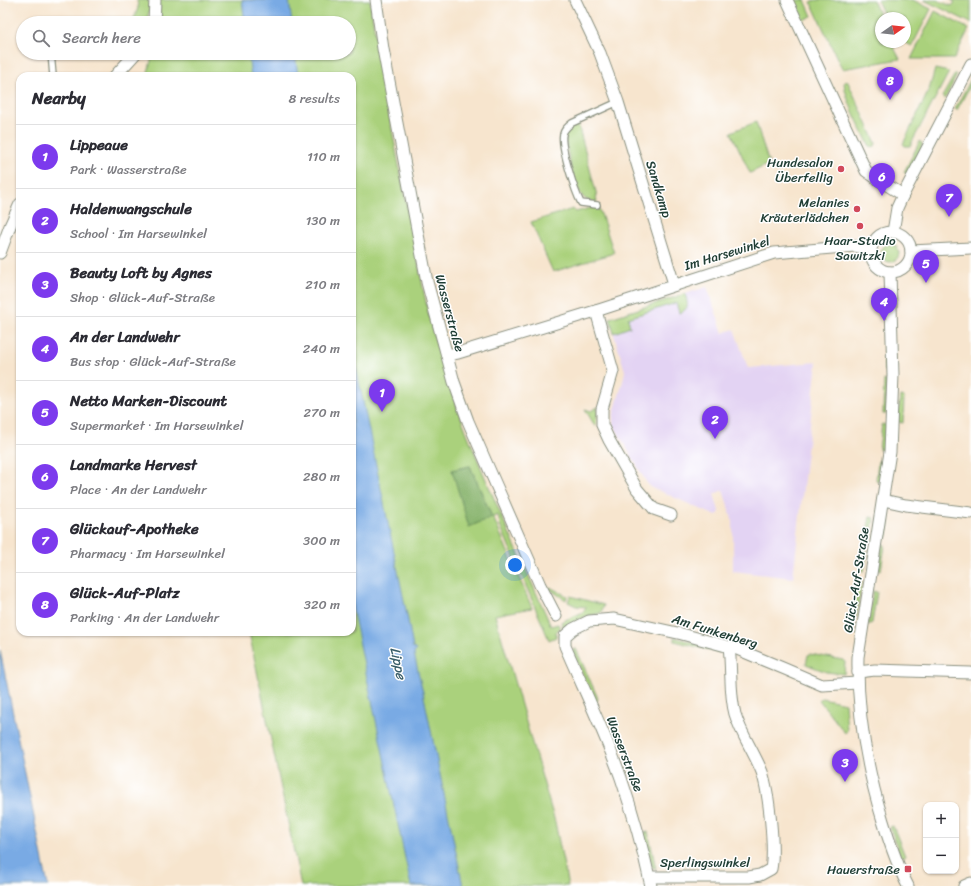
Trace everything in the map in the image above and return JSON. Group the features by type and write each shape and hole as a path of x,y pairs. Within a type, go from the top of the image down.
{"street":[{"path":"154,16 155,0"},
{"name":"Wasserstraße","path":"376,0 383,49 427,282 454,382 468,421 540,585 556,616"},
{"name":"Sandkamp","path":"575,0 600,53 618,102 674,284"},
{"path":"786,0 866,171 903,195"},
{"path":"119,72 130,60"},
{"path":"893,232 897,208 903,195 971,64"},
{"path":"0,253 16,213"},
{"path":"893,232 903,236 910,246 911,251 907,264 902,268 890,272 878,268 873,262 870,249 872,243 880,234 893,232"},
{"name":"Im Harsewinkel","path":"447,355 596,311 674,284 774,253 855,246 870,249"},
{"path":"911,251 971,248"},
{"name":"Glück-Auf-Straße","path":"890,272 894,375 890,452 858,657 859,713 865,752 874,793 895,857 908,886"},
{"path":"596,311 613,371 602,409 602,424 609,440 637,489 654,509 671,515"},
{"path":"883,500 906,505 971,513"},
{"name":"Am Funkenberg","path":"565,636 573,629 589,620 614,619 682,634 729,647 822,685 858,677 875,670 971,673"},
{"name":"Wasserstraße","path":"565,636 565,646 621,777 650,881"},
{"name":"Sperlingswinkel","path":"650,881 760,875 771,869 772,851 767,790 762,772 735,714 729,647"},
{"path":"964,886 971,883"}],"lane":[{"path":"52,60 53,72"},
{"path":"597,205 581,203 575,192 562,142 563,133 572,123 618,102"}],"shaded area":[{"path":"707,287 723,333 734,329 748,368 817,362 793,578 733,571 733,522 723,490 714,494 719,511 719,514 716,516 651,487 647,483 613,424 613,417 625,371 609,318"}],"green space":[{"path":"137,0 149,0 148,16 135,16 138,8"},
{"path":"159,0 370,0 380,69 428,313 439,354 452,394 499,511 551,626 558,624 560,628 556,632 556,637 549,640 500,525 498,515 493,517 532,608 495,615 555,822 568,886 301,886 250,636 356,636 356,72 148,72 151,60 356,60 356,16 160,16","holes":["470,466 492,517 452,470"]},
{"path":"794,0 805,0 812,16 803,20"},
{"path":"816,0 873,0 878,12 875,12 875,48 894,48 900,59 842,69 811,2"},
{"path":"877,0 913,0 931,9 912,46 911,12 883,12"},
{"path":"924,0 937,0 952,6 955,2 951,0 971,0 971,23"},
{"path":"935,11 969,29 954,59 911,59"},
{"path":"935,69 949,72 910,146 905,146 903,144 929,90"},
{"path":"955,74 957,75 945,99 942,97"},
{"path":"971,79 971,84 957,110 955,109"},
{"path":"847,80 876,143 875,146 872,147 869,145 858,123 845,90 844,83"},
{"path":"756,122 769,164 750,173 731,132"},
{"path":"578,124 597,196 597,202 583,197 574,178 565,137 568,130"},
{"path":"920,141 922,143 922,147 907,174 904,172"},
{"path":"590,208 599,208 614,253 553,272 531,222 573,209 576,212"},
{"path":"890,244 896,247 899,253 896,259 890,262 884,259 881,253 884,247"},
{"path":"685,294 687,308 685,310 679,313 676,303 628,318 630,327 614,333 610,318"},
{"path":"884,340 886,340 887,371 884,371"},
{"path":"884,380 887,381 886,414 883,414"},
{"path":"900,396 904,397 903,423 898,422"},
{"path":"598,407 595,426 585,409 591,411"},
{"path":"882,424 886,425 884,450 879,450"},
{"path":"878,461 882,462 880,482 876,481"},
{"path":"470,466 492,517 469,527 452,470"},
{"path":"870,517 874,518 870,539 866,538"},
{"path":"886,520 890,521 887,538 883,537"},
{"path":"882,544 885,545 881,570 878,569"},
{"path":"864,550 868,551 864,571 860,570"},
{"path":"858,582 862,582 856,618 852,617"},
{"path":"550,587 567,596 566,600 549,589"},
{"path":"873,591 877,592 872,623 868,625"},
{"path":"570,596 604,605 601,613 587,616 563,627 561,622 583,612 586,608 576,606 568,602"},
{"path":"674,637 720,650 720,652 675,641"},
{"path":"575,648 597,696 598,699 595,703 573,653"},
{"path":"810,654 843,660 845,662 844,674 826,672 806,664 808,655"},
{"path":"822,698 845,703 847,731 845,733 820,701 819,699"},
{"path":"893,826 905,856 900,856 890,827"},
{"path":"648,832 656,869 652,867 643,833"}],"water":[{"path":"242,0 289,0 291,16 244,16"},
{"path":"249,60 296,60 297,72 250,72"},
{"name":"Lippe","path":"356,367 413,648 416,650 414,654 463,886 411,886 356,626"},
{"path":"0,650 48,886 0,886"}],"place":[{"name":"Glück-Auf-Platz","path":"890,100"},
{"name":"Hundesalon Überfellig","path":"841,169"},
{"name":"Landmarke Hervest","path":"882,196"},
{"name":"Melanies Kräuterlädchen","path":"857,209"},
{"name":"Glückauf-Apotheke","path":"949,217"},
{"name":"Haar-Studio Sawitzki","path":"860,226"},
{"name":"Netto Marken-Discount","path":"926,283"},
{"name":"An der Landwehr","path":"884,321"},
{"name":"Lippeaue","path":"382,412"},
{"name":"Haldenwangschule","path":"715,439"},
{"name":"Beauty Loft by Agnes","path":"845,782"},
{"name":"Hauerstraße","path":"908,869"}]}
